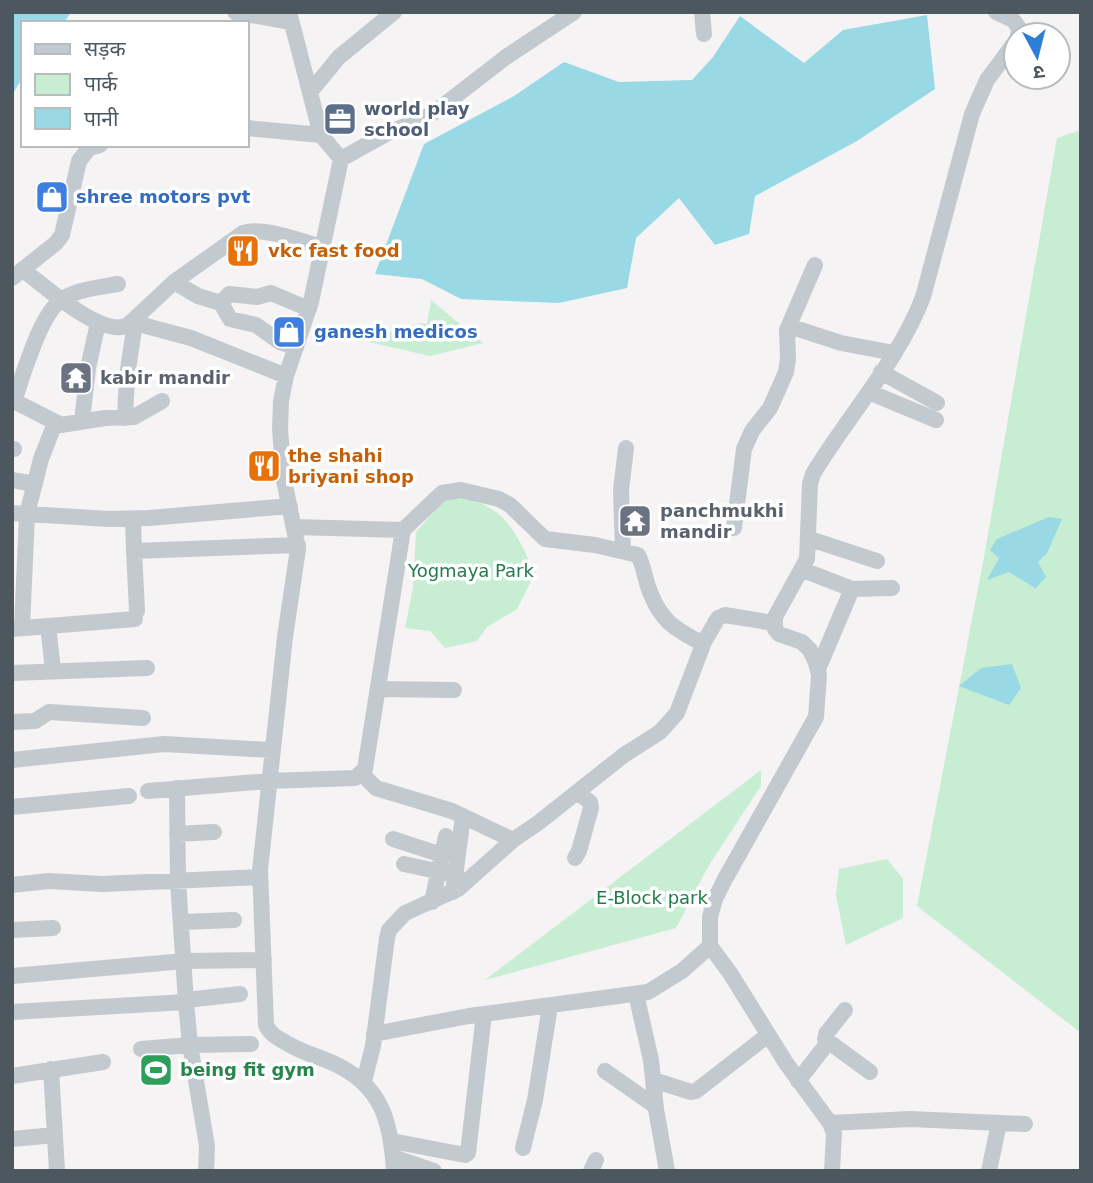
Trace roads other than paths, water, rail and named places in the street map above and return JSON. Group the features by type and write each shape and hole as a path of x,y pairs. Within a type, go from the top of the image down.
{"street":[{"path":"235,12 290,17 321,135 341,159"},
{"path":"311,91 339,57 394,12"},
{"path":"393,1156 382,1108 364,1081 336,1065 300,1051 269,1031 266,1025 260,877 271,750 298,545 285,480 280,429 281,401 286,376 309,309 341,159 386,134 428,116 506,57 574,12"},
{"path":"702,12 704,34"},
{"path":"996,12 1014,21"},
{"path":"818,669 810,650 802,642 779,634 774,623 807,559 813,474 915,318 972,114 987,80 1002,60"},
{"path":"248,128 321,135"},
{"path":"93,147 79,161 62,235 18,274 98,323 120,329 133,323 174,282 250,230 322,247"},
{"path":"734,528 744,449 747,440 770,408 786,372 787,330 815,265"},
{"path":"174,282 198,296 221,303 230,319 256,325 281,342 296,348"},
{"path":"118,284 90,289 61,299 35,339 13,401 61,425 125,418 141,414 162,401"},
{"path":"221,303 229,294 257,297 271,293 309,309"},
{"path":"82,421 88,368 98,323"},
{"path":"133,323 191,338 286,376"},
{"path":"125,418 133,323"},
{"path":"787,330 795,328 841,343 894,353"},
{"path":"881,372 937,403"},
{"path":"869,392 936,420"},
{"path":"55,423 35,484 20,514 17,629 136,615 133,519"},
{"path":"622,551 621,490 626,448"},
{"path":"12,480 35,484"},
{"path":"148,791 269,781 355,778 362,774 365,769 403,530 436,497 449,490 461,490 499,499 510,505 545,539 595,545 634,554 640,558 650,593 667,624 704,645"},
{"path":"20,514 133,519 290,506"},
{"path":"295,527 403,530"},
{"path":"810,539 872,560 818,669 816,717 715,899 710,917 710,946 830,1123 834,1133 832,1171"},
{"path":"135,551 298,545"},
{"path":"803,569 856,589 892,588"},
{"path":"364,1081 374,1034 389,930 405,913 453,892 513,840 624,755 660,732 677,713 704,645 715,623 722,616 774,623"},
{"path":"48,626 53,670"},
{"path":"12,673 147,667"},
{"path":"378,689 453,690"},
{"path":"12,722 35,721 49,712 143,718"},
{"path":"12,760 164,744 271,750"},
{"path":"362,774 376,788 463,816 513,840"},
{"path":"177,788 178,881 186,1001 190,1045 211,1170"},
{"path":"575,858 591,808 590,802 577,792"},
{"path":"12,807 129,796"},
{"path":"453,892 463,816"},
{"path":"177,834 214,832"},
{"path":"432,902 446,836"},
{"path":"393,839 442,855"},
{"path":"404,864 456,874"},
{"path":"12,885 49,881 102,884 260,877"},
{"path":"182,922 234,920"},
{"path":"12,930 53,928"},
{"path":"374,1034 484,1014 648,992 667,982 710,946"},
{"path":"12,976 185,961 264,960"},
{"path":"12,1012 186,1001 240,994"},
{"path":"636,994 667,1171"},
{"path":"523,1148 535,1100 550,1006"},
{"path":"799,1081 826,1045 826,1034 845,1010"},
{"path":"393,1156 467,1154 484,1014"},
{"path":"653,1080 696,1091 768,1035"},
{"path":"825,1039 870,1072"},
{"path":"141,1049 251,1044"},
{"path":"12,1076 103,1062"},
{"path":"51,1069 57,1171"},
{"path":"605,1071 656,1105"},
{"path":"830,1123 910,1119 1025,1124"},
{"path":"989,1171 999,1123"},
{"path":"12,1139 55,1135"},
{"path":"393,1156 434,1171"}],"water":[{"path":"12,12 71,12 65,21 21,21 21,80 12,95"},
{"path":"927,15 935,89 857,141 755,196 749,234 715,245 679,198 636,238 627,288 559,303 461,299 422,279 375,274 424,144 514,96 564,62 619,82 692,80 713,57 740,16 804,63 843,30"},
{"path":"1049,517 1062,519 1047,553 1038,562 1046,577 1034,590 1035,588 1009,572 987,580 999,558 990,550 997,539"},
{"path":"1012,664 1021,688 1009,705 959,686 981,668"}],"place":[{"name":"world play school","path":"340,119"},
{"name":"shree motors pvt","path":"52,197"},
{"name":"vkc fast food","path":"243,251"},
{"name":"ganesh medicos","path":"289,332"},
{"name":"kabir mandir","path":"76,378"},
{"name":"the shahi briyani shop","path":"264,466"},
{"name":"panchmukhi mandir","path":"635,521"},
{"name":"being fit gym","path":"156,1070"}],"park label":[{"name":"Yogmaya Park","path":"471,571"},
{"name":"E-Block park","path":"652,898"}]}
